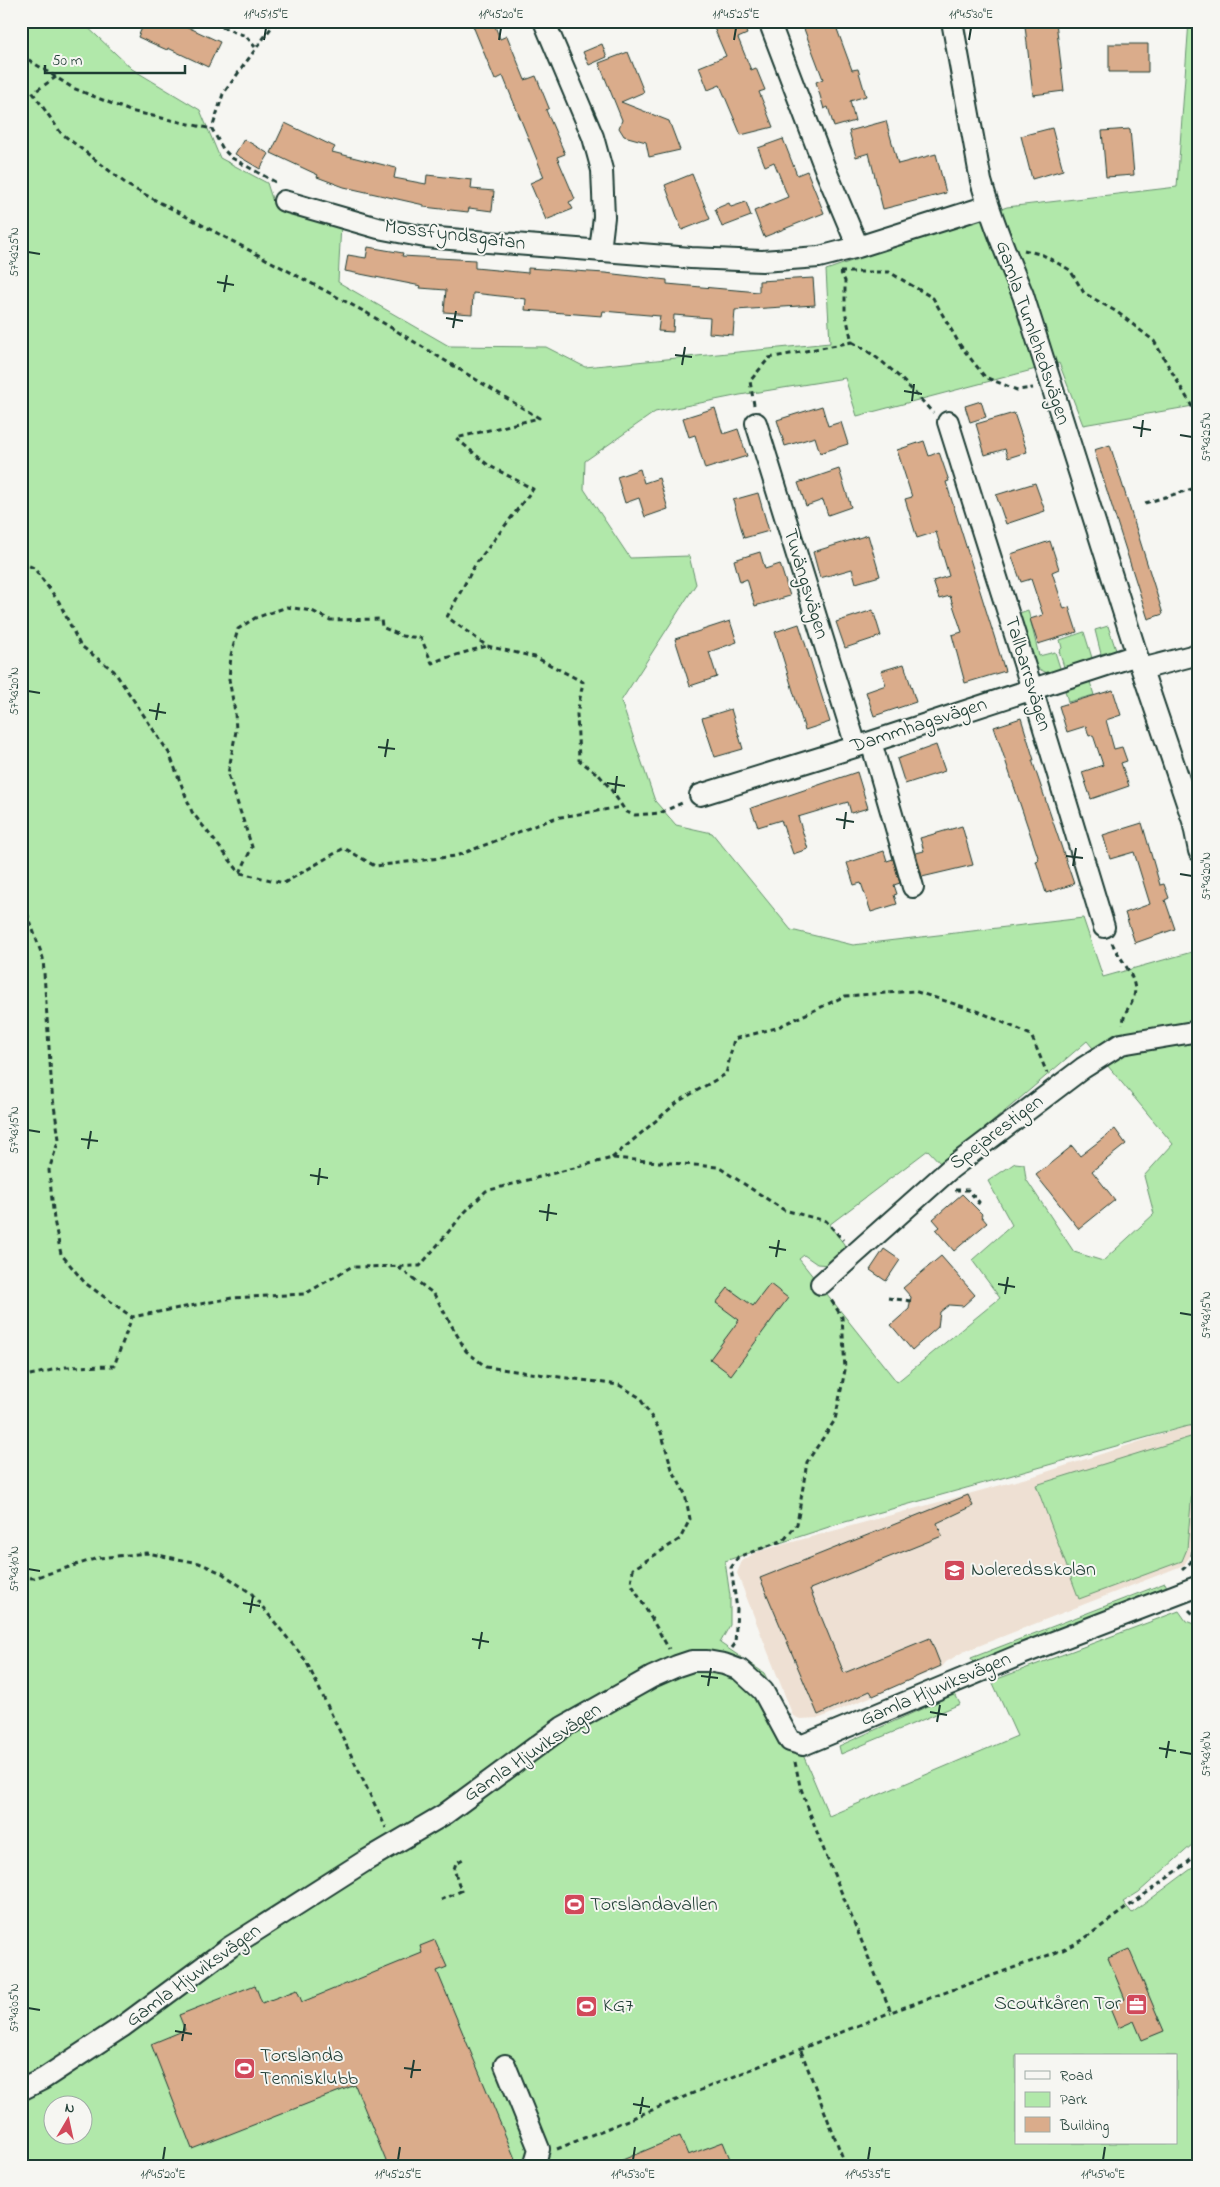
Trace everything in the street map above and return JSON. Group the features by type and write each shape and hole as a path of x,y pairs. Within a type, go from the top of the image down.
{"street":[{"path":"544,21 593,137 602,170 604,217 600,250"},
{"path":"769,21 826,171 858,247"},
{"name":"Gamla Tumlehedsvägen","path":"952,21 981,181 988,206 1001,246 1023,295 1140,662 1193,821 1199,851"},
{"name":"Mossfyndsgatan","path":"284,201 378,228 425,237 691,258 762,261 819,257 858,247 988,206"},
{"name":"Tuvängsvägen","path":"756,422 913,887"},
{"name":"Tallbarrsvägen","path":"948,422 1104,927"},
{"path":"1140,662 1199,654"},
{"name":"Dammhagsvägen","path":"700,795 1032,689 1140,662"},
{"name":"Spejarestigen","path":"821,1284 950,1169 1083,1068 1121,1044 1199,1031"},
{"name":"Gamla Hjuviksvägen","path":"21,2090 42,2079 122,2027 230,1947 444,1814 563,1728 652,1677 676,1666 692,1661 724,1664 740,1670 763,1690 790,1741 797,1744 810,1743 1022,1654 1199,1586"},
{"path":"505,2065 539,2149 534,2166"}],"path":[{"path":"205,21 246,36 256,47"},
{"path":"276,21 223,94 212,129 223,149 232,158 278,184 284,201"},
{"path":"21,56 73,88 130,111 212,129"},
{"path":"56,77 33,93 61,133 128,186 367,312 539,418 456,438 488,466 534,489 475,565 447,617 487,646 535,658 584,682 577,714 579,760 599,775 626,812 635,815 660,814 700,795"},
{"path":"1001,246 1043,255 1070,270 1084,293 1117,312 1154,341 1194,410 1199,409"},
{"path":"819,257 841,273 845,281 845,311 852,342"},
{"path":"841,273 888,272 933,298 960,345 985,377 1017,390 1052,385"},
{"path":"756,422 750,381 769,358 852,342 872,353 892,369 909,385 932,413 942,421 948,422"},
{"path":"1145,503 1199,487"},
{"path":"21,562 34,568 60,602 80,646 114,671 169,753 192,812 240,873 284,882 344,848 375,866 456,856 555,818 621,807"},
{"path":"240,873 252,847 228,774 236,731 229,679 231,655 238,629 255,618 287,607 312,611 330,620 381,620 382,627 402,636 421,638 432,663 487,646"},
{"path":"21,896 43,958 52,1092 59,1139 49,1170 54,1220 61,1254 85,1283 132,1317 232,1298 305,1294 351,1267 420,1266 465,1212 486,1191 612,1158 718,1167 784,1210 826,1221 855,1254"},
{"path":"1104,927 1135,984 1134,998 1124,1014 1121,1044"},
{"path":"612,1158 679,1101 726,1074 734,1039 776,1028 845,996 914,992 980,1012 1031,1035 1054,1090"},
{"path":"397,1266 434,1294 466,1351 486,1367 619,1385 639,1397 661,1432 672,1469 685,1494 690,1519 680,1539 633,1569 631,1583 667,1643 676,1666"},
{"path":"724,1664 727,1654 735,1644 736,1610 731,1568 738,1557 784,1540 796,1524 807,1462 835,1420 845,1370 842,1317 821,1284"},
{"path":"888,1298 911,1301"},
{"path":"21,1377 66,1367 114,1366 132,1317"},
{"path":"1180,1571 1191,1562 1199,1516"},
{"path":"21,1577 34,1578 98,1558 147,1553 199,1563 230,1578 252,1594 306,1661 394,1844"},
{"path":"797,1744 795,1767 800,1786 891,2012"},
{"path":"564,2148 891,2012 1072,1946 1185,1865 1199,1852"},
{"path":"440,1900 461,1890 454,1869 456,1863 465,1858"},
{"path":"800,2051 846,2166"}],"shaded area":[{"name":"Noleredsskolan","path":"1199,1424 1199,1496 1192,1547 1190,1556 1184,1565 963,1652 946,1662 942,1667 820,1718 800,1719 793,1716 737,1573 742,1561 756,1552 1034,1476 1184,1427"}],"green space":[{"path":"21,21 81,21 132,69 200,110 220,158 267,183 273,202 341,224 338,282 449,346 546,347 585,367 830,343 826,270 1007,207 1177,187 1189,21 1199,21 1199,405 1083,425 1059,363 857,416 845,378 740,395 655,412 585,461 584,489 630,558 689,556 696,584 621,701 655,801 676,825 712,833 791,930 853,945 1083,918 1103,977 1199,950 1199,1424 838,1524 725,1561 730,1596 730,1625 720,1643 764,1673 792,1729 829,1816 1017,1736 992,1681 1179,1611 1186,1621 1199,1626 1199,1835 1193,1844 1139,1892 1123,1902 1132,1913 1199,1863 1199,2166 21,2166","holes":["1087,1041 1173,1144 1144,1176 1154,1214 1103,1261 1074,1252 1026,1179 1024,1164 1015,1163 988,1181 1012,1225 972,1260 1000,1298 897,1382 799,1259 804,1255 817,1264 830,1265 845,1252 844,1244 829,1225 928,1150 942,1165"]},
{"path":"1028,610 1039,656 1055,652 1061,671 1049,674 1033,666 1017,614"},
{"path":"1108,626 1116,650 1110,655 1101,654 1095,630"},
{"path":"1084,632 1093,661 1065,670 1059,651 1062,648 1060,640"},
{"path":"1090,682 1094,695 1068,702 1065,690"},
{"path":"1197,1435 1187,1549 1182,1561 1079,1599 1036,1485"},
{"path":"1165,1583 1167,1587 1164,1589 974,1665 971,1658"},
{"path":"955,1694 960,1704 841,1754 839,1746"}],"building":[{"path":"145,21 166,21 179,27 181,24 220,42 208,67 168,48 167,50 138,37"},
{"path":"471,21 493,21 500,39 507,36 525,80 536,76 549,108 546,110 565,154 557,157 575,199 569,202 573,209 546,220 530,183 544,177 503,76 495,80"},
{"path":"711,21 742,21 747,34 738,38 751,70 756,68 765,90 759,92 773,127 741,135 720,85 708,90 699,67 726,56"},
{"path":"801,21 834,21 852,70 858,69 866,96 850,101 855,121 834,127 828,107 824,109 816,82 823,79"},
{"path":"1056,22 1064,91 1033,95 1025,26"},
{"path":"602,44 607,57 589,65 583,52"},
{"path":"1109,44 1148,44 1148,72 1109,72"},
{"path":"628,52 644,92 621,102 669,121 680,150 649,157 646,142 624,136 619,128 622,120 599,63"},
{"path":"886,121 898,164 936,154 946,193 883,209 869,153 856,157 849,131"},
{"path":"285,123 335,147 332,152 396,168 394,178 426,184 427,175 472,180 471,189 494,191 492,211 469,208 468,212 424,207 424,205 344,187 317,177 318,175 271,153"},
{"path":"1052,128 1063,170 1032,179 1021,136"},
{"path":"1130,129 1134,175 1106,177 1102,131"},
{"path":"244,139 269,154 260,169 235,154"},
{"path":"783,139 797,175 807,171 824,213 764,237 754,211 788,197 774,162 765,166 758,148"},
{"path":"692,174 710,219 682,230 665,185"},
{"path":"746,202 751,216 722,227 715,209 729,203 731,207"},
{"path":"368,247 403,253 402,256 475,260 475,268 528,273 528,268 605,273 667,280 667,284 759,292 759,281 813,278 815,305 735,310 733,335 709,333 710,318 674,315 673,332 658,331 660,316 603,311 602,316 525,310 526,299 473,293 472,314 444,312 446,290 420,288 421,286 345,271 348,255 366,258"},
{"path":"981,401 986,417 970,422 965,406"},
{"path":"822,406 828,426 841,422 848,444 820,453 815,437 785,446 777,420"},
{"path":"715,408 723,434 738,429 747,456 705,469 695,435 689,437 683,418"},
{"path":"1014,413 1027,452 1008,458 1005,449 985,455 976,424"},
{"path":"924,441 929,456 939,452 949,481 946,482 1005,671 965,683 952,635 962,632 950,596 939,599 933,581 949,576 936,532 917,538 905,499 912,497 897,450"},
{"path":"1110,445 1163,614 1148,619 1094,450"},
{"path":"640,469 644,483 659,478 668,509 645,517 639,498 625,503 617,477"},
{"path":"839,469 851,507 828,515 823,500 806,506 798,483"},
{"path":"1035,483 1045,511 1006,524 996,495"},
{"path":"758,493 769,531 744,538 733,500"},
{"path":"868,535 880,576 856,583 852,569 820,578 813,552"},
{"path":"1050,541 1059,569 1052,572 1064,609 1069,607 1077,632 1038,644 1030,619 1043,615 1031,579 1021,582 1011,554"},
{"path":"760,552 765,569 780,564 790,596 755,606 747,579 740,582 734,560"},
{"path":"873,610 881,636 845,648 836,622"},
{"path":"730,621 737,642 709,652 717,677 690,686 675,639"},
{"path":"799,624 830,722 805,730 775,632"},
{"path":"904,664 916,702 874,716 866,692 886,685 881,671"},
{"path":"1113,690 1121,715 1106,720 1114,749 1122,747 1127,761 1121,763 1129,786 1091,799 1082,772 1103,765 1093,735 1089,736 1086,726 1067,732 1059,706"},
{"path":"731,709 743,749 715,757 702,718"},
{"path":"1021,718 1034,760 1032,760 1074,884 1046,893 1036,861 1039,860 994,727"},
{"path":"936,745 945,771 905,784 897,759"},
{"path":"857,772 868,808 851,813 848,802 798,817 808,849 793,854 781,820 758,827 751,808"},
{"path":"1142,823 1160,885 1164,884 1169,898 1165,900 1175,929 1135,943 1125,913 1150,904 1134,852 1110,859 1103,835"},
{"path":"962,826 973,865 922,877 916,853 924,851 920,838"},
{"path":"884,851 887,861 893,859 900,883 894,885 897,894 894,895 897,904 871,912 861,883 854,885 847,863"},
{"path":"1115,1129 1126,1144 1092,1171 1115,1200 1079,1229 1036,1175 1072,1146 1080,1156"},
{"path":"962,1194 982,1214 981,1216 987,1223 954,1251 936,1230 940,1227 933,1219"},
{"path":"884,1249 900,1260 886,1281 870,1270"},
{"path":"941,1256 975,1295 963,1306 949,1305 940,1312 938,1327 912,1350 891,1325 909,1309 911,1297 903,1288"},
{"path":"770,1284 788,1298 731,1375 710,1359 739,1320 716,1303 728,1288 753,1306"},
{"path":"968,1495 973,1506 937,1523 942,1536 810,1589 844,1673 930,1638 941,1666 873,1696 870,1691 818,1715 760,1578"},
{"path":"435,1940 447,1967 437,1971 518,2166 388,2166 355,2085 192,2149 151,2044 185,2030 179,2015 255,1985 262,2003 297,1990 302,2002 422,1953 420,1946"},
{"path":"1129,1949 1164,2031 1142,2040 1134,2021 1118,2028 1109,2006 1125,1999 1108,1958"},
{"path":"680,2136 688,2155 723,2142 733,2166 608,2166"}],"place":[{"name":"Noleredsskolan","path":"955,1570"},
{"name":"Torslandavallen","path":"574,1905"},
{"name":"Scoutkåren Tor","path":"1137,2004"},
{"name":"KG7","path":"587,2006"},
{"name":"Torslanda Tennisklubb","path":"244,2068"}]}
